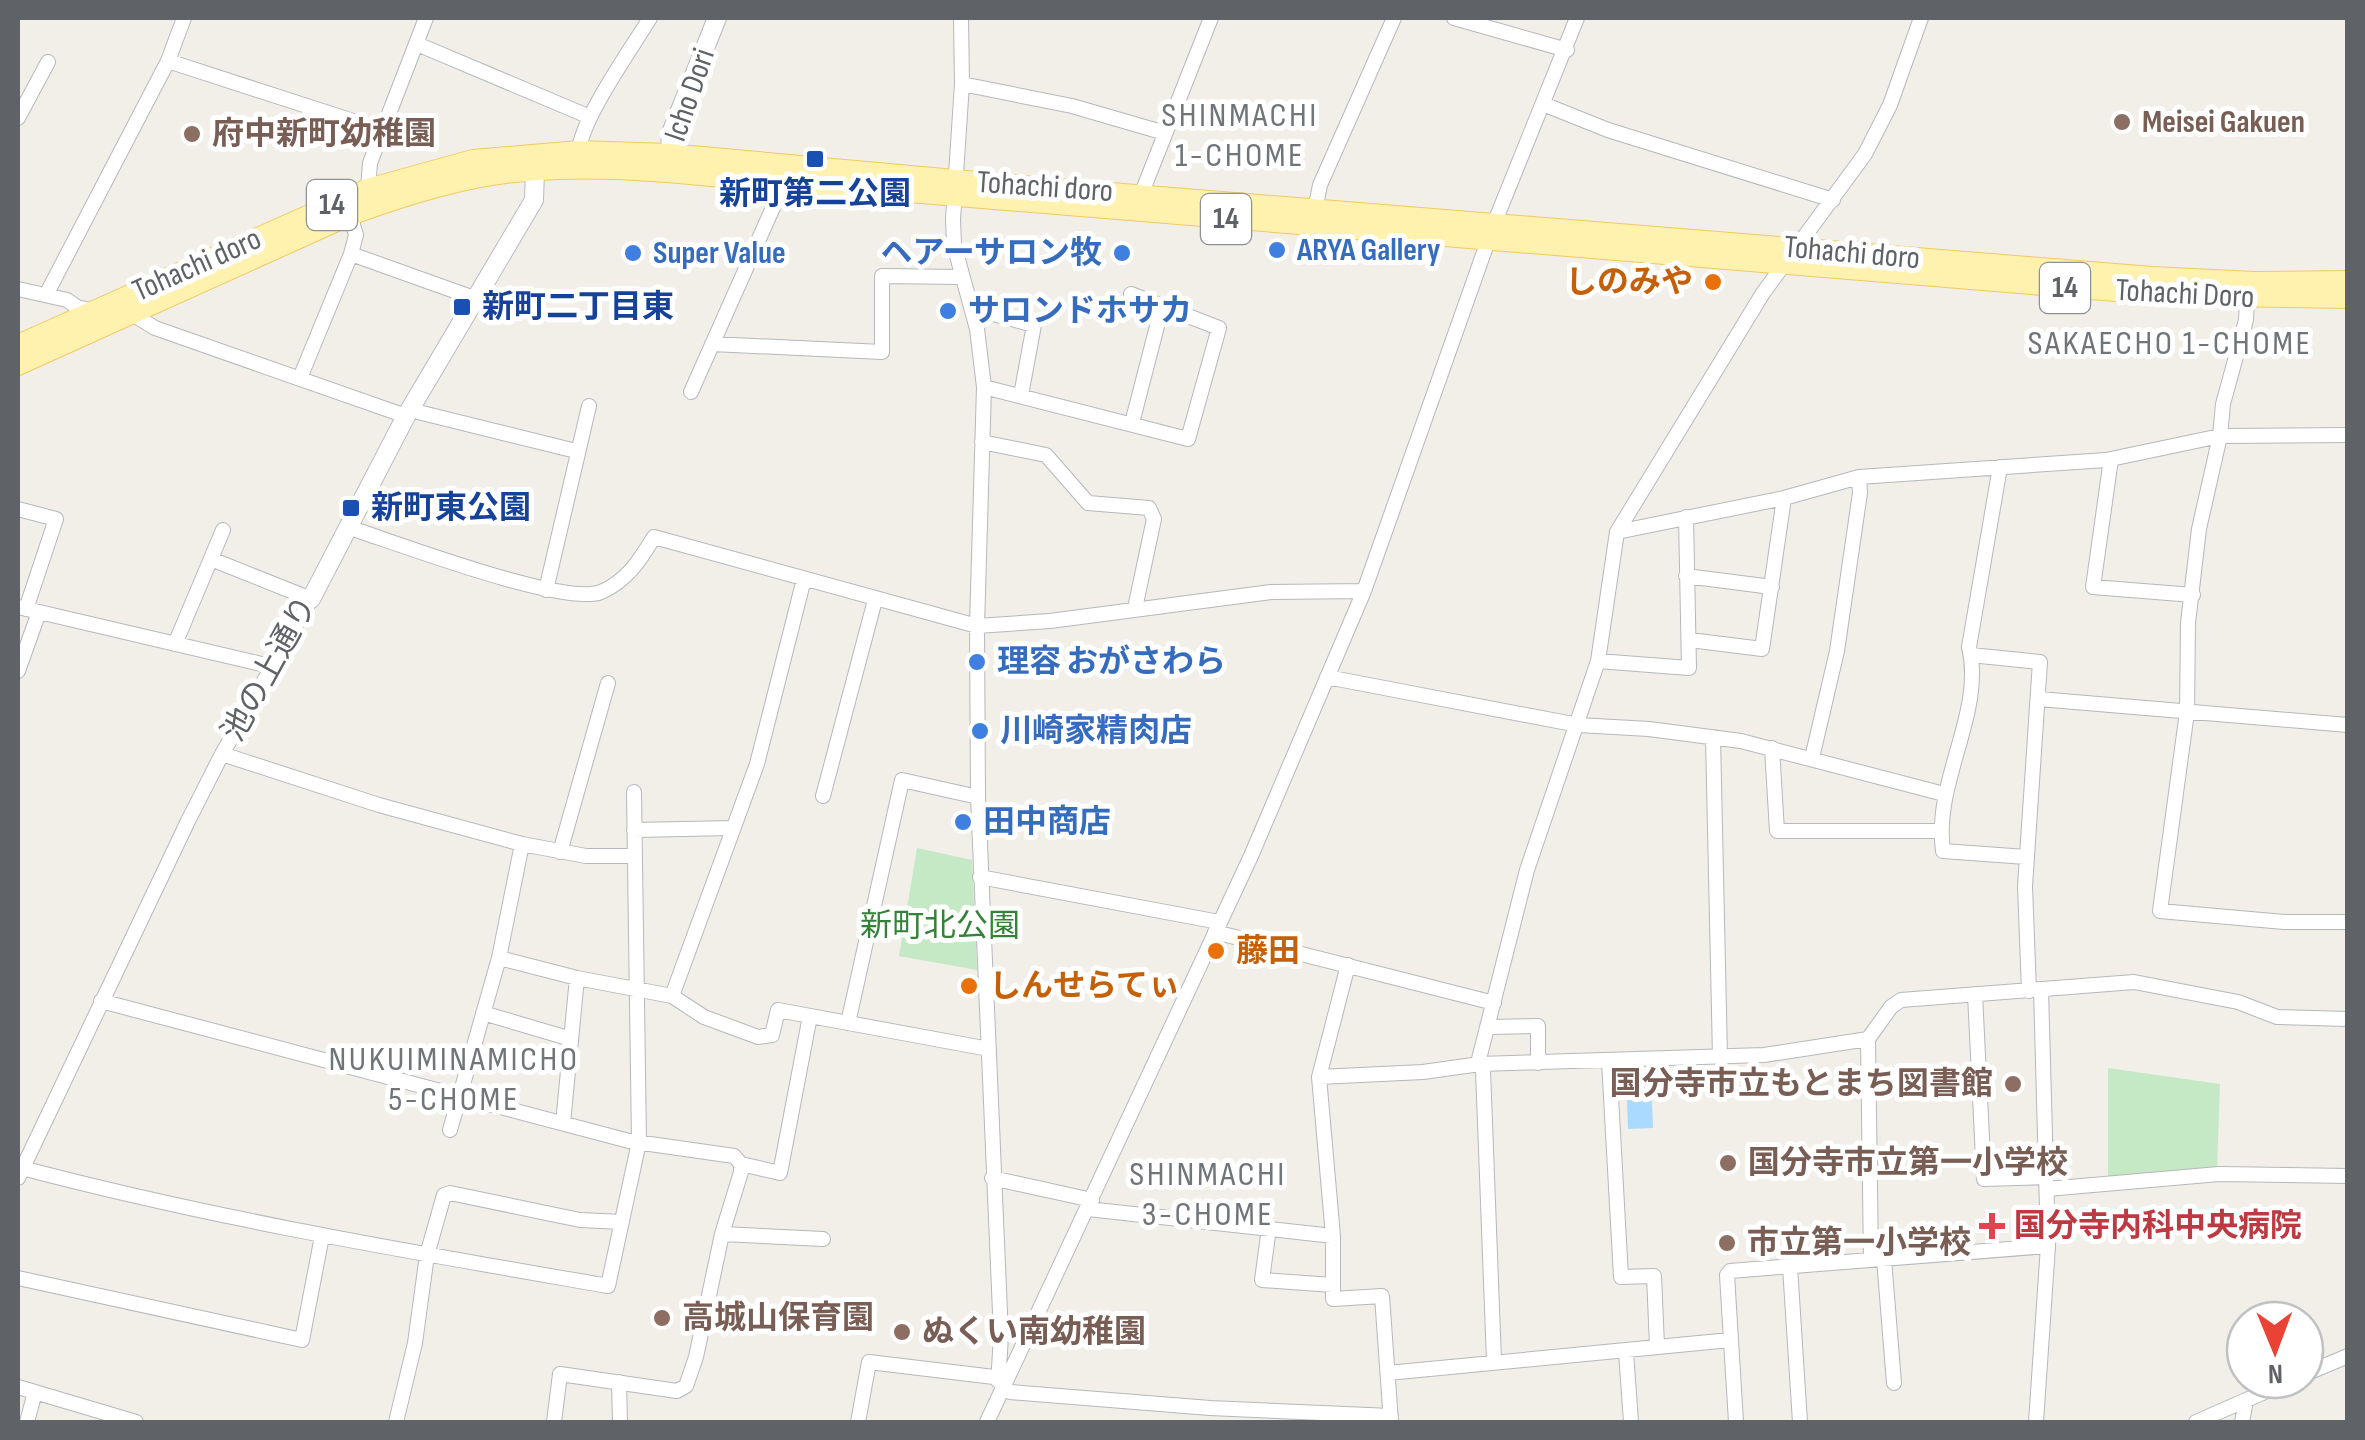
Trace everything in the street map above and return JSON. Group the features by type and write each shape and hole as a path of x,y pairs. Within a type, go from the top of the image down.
{"main road":[{"name":"Tohachi doro","path":"18,345 368,189 473,160 578,151 775,181 1141,194 1491,232"},
{"name":"Tohachi doro","path":"18,365 350,215 455,182 535,170 669,164 1790,257"},
{"name":"Tohachi Doro","path":"1790,257 2150,286 2246,299 2348,298"},
{"name":"Tohachi doro","path":"2150,286 2348,280"}],"street":[{"path":"46,295 168,61 184,18"},
{"path":"368,189 370,163 426,18"},
{"path":"578,151 580,136 590,117 650,18"},
{"name":"Icho Dori","path":"669,164 671,133 718,18"},
{"path":"961,18 962,84 953,189 954,245 972,308 984,387 978,797 1002,1386"},
{"path":"1141,194 1211,18"},
{"path":"1315,210 1320,185 1394,18"},
{"path":"1454,18 1567,50"},
{"path":"988,1422 1328,678 1364,591 1491,232 1577,18"},
{"path":"1494,1361 1484,1070 1480,1064 1527,870 1598,661 1617,532 1763,293 1865,154 1890,106 1921,18"},
{"path":"417,44 590,117"},
{"path":"168,61 384,131"},
{"path":"18,118 48,62"},
{"path":"962,84 1072,106 1165,133"},
{"path":"1543,104 1608,130 1833,200"},
{"name":"池の上通り","path":"21,1167 222,754 274,666 408,413 534,200 535,170"},
{"path":"691,392 774,203 775,181"},
{"path":"300,378 351,254 356,235 350,215"},
{"path":"351,254 474,298"},
{"path":"712,344 882,352 882,276 961,277"},
{"path":"18,289 94,311 132,314 155,328 408,413 576,452"},
{"path":"984,387 1188,440 1219,328 1131,294"},
{"path":"2246,299 2246,320 2222,404 2220,436 2199,529 2186,661 2187,712 2160,910 2284,922 2348,922"},
{"path":"1132,423 1162,307"},
{"path":"972,308 1034,325 1021,395"},
{"path":"546,590 589,406"},
{"path":"1617,532 1784,498 1860,476 2111,458 2220,436 2348,435"},
{"path":"982,442 1046,455 1088,502 1149,508 1154,519 1135,608"},
{"path":"2111,458 2094,588 2193,595"},
{"path":"2000,467 1970,647 1974,664 1963,726 1944,794 1940,831 1943,850 2026,856"},
{"path":"1812,758 1837,651 1860,476"},
{"path":"1690,640 1762,649 1784,498"},
{"path":"18,509 56,519 28,609 18,671"},
{"path":"1598,661 1689,668 1686,517"},
{"path":"347,527 546,590 583,595 600,592 632,572 654,538 978,626 1270,592 1364,591"},
{"path":"175,644 223,530"},
{"path":"211,559 311,598"},
{"path":"1686,576 1772,587"},
{"path":"672,996 757,764 804,579"},
{"path":"822,796 875,600"},
{"path":"28,609 274,666"},
{"path":"1971,655 2040,662 2026,856 2047,1183 2048,1246 2036,1422"},
{"path":"1328,678 1578,725 1714,737 1772,748 1944,794"},
{"path":"560,852 608,683"},
{"path":"2039,699 2348,725"},
{"path":"1714,737 1720,1057"},
{"path":"1772,748 1778,831 1940,831"},
{"path":"222,754 379,805 522,844 560,852 634,856"},
{"path":"848,1022 902,780 978,797"},
{"path":"21,1167 135,1198 322,1236 608,1286 639,1142 634,792"},
{"path":"634,830 733,828"},
{"path":"450,1130 499,958 522,844"},
{"path":"980,877 1217,927 1494,1003"},
{"path":"499,958 576,978 672,996 704,1018 758,1038 772,1035 778,1010 989,1049"},
{"path":"858,1422 870,1362 994,1377 1010,1392 1391,1419 1382,1296 1333,1298 1333,1236 1319,1076 1348,965"},
{"path":"564,1124 576,978"},
{"path":"1894,1383 1877,1260 1868,1038 1891,1007 1901,1000 2134,982 2238,1002 2277,1017 2348,1019"},
{"path":"1975,994 1984,1179 2047,1183 2218,1174 2348,1176"},
{"path":"102,1001 564,1124 639,1142 734,1156 741,1164 780,1173 810,1016"},
{"path":"483,1012 571,1039"},
{"path":"1488,1027 1538,1026 1538,1063"},
{"path":"1319,1076 1423,1072 1480,1064 1764,1056 1868,1038"},
{"path":"1609,1061 1620,1277 1654,1276 1657,1346"},
{"path":"554,1422 560,1374 676,1392 686,1386 741,1164"},
{"path":"992,1178 1090,1205 1333,1236"},
{"path":"396,1422 415,1343 427,1255 444,1195 450,1193 580,1220 622,1222"},
{"path":"1268,1228 1262,1280 1333,1285"},
{"path":"722,1234 822,1238"},
{"path":"18,1278 302,1340 322,1236"},
{"path":"1736,1422 1726,1275 1730,1271 2048,1246"},
{"path":"1790,1267 1800,1422"},
{"path":"1388,1373 1730,1340"},
{"path":"1626,1352 1631,1422"},
{"path":"619,1382 620,1422"},
{"path":"18,1387 136,1422"},
{"path":"27,1422 35,1392"},
{"path":"2196,1422 2246,1401"},
{"path":"2242,1422 2246,1401"}],"green space":[{"name":"新町北公園","path":"917,848 972,860 977,970 899,956"},
{"path":"2108,1068 2220,1084 2217,1169 2108,1177"}],"water":[{"path":"1651,1075 1653,1128 1628,1129 1626,1076"}],"place":[{"name":"Meisei Gakuen","path":"2122,122"},
{"name":"府中新町幼稚園","path":"192,134"},
{"name":"新町第二公園","path":"815,159"},
{"name":"ARYA Gallery","path":"1277,250"},
{"name":"Super Value","path":"633,253"},
{"name":"ヘアーサロン牧","path":"1122,253"},
{"name":"しのみや","path":"1713,282"},
{"name":"新町二丁目東","path":"462,307"},
{"name":"サロンドホサカ","path":"948,311"},
{"name":"新町東公園","path":"351,508"},
{"name":"理容 おがさわら","path":"977,662"},
{"name":"川崎家精肉店","path":"980,731"},
{"name":"田中商店","path":"963,822"},
{"name":"藤田","path":"1216,951"},
{"name":"しんせらてぃ","path":"969,986"},
{"name":"国分寺市立もとまち図書館","path":"2013,1084"},
{"name":"国分寺市立第一小学校","path":"1728,1163"},
{"name":"国分寺内科中央病院","path":"1992,1226"},
{"name":"市立第一小学校","path":"1727,1243"},
{"name":"高城山保育園","path":"662,1318"},
{"name":"ぬくい南幼稚園","path":"902,1332"}],"district":[{"name":"SHINMACHI 1-CHOME","path":"1240,135"},
{"name":"SAKAECHO 1-CHOME","path":"2170,343"},
{"name":"NUKUIMINAMICHO 5-CHOME","path":"454,1079"},
{"name":"SHINMACHI 3-CHOME","path":"1208,1194"}]}
